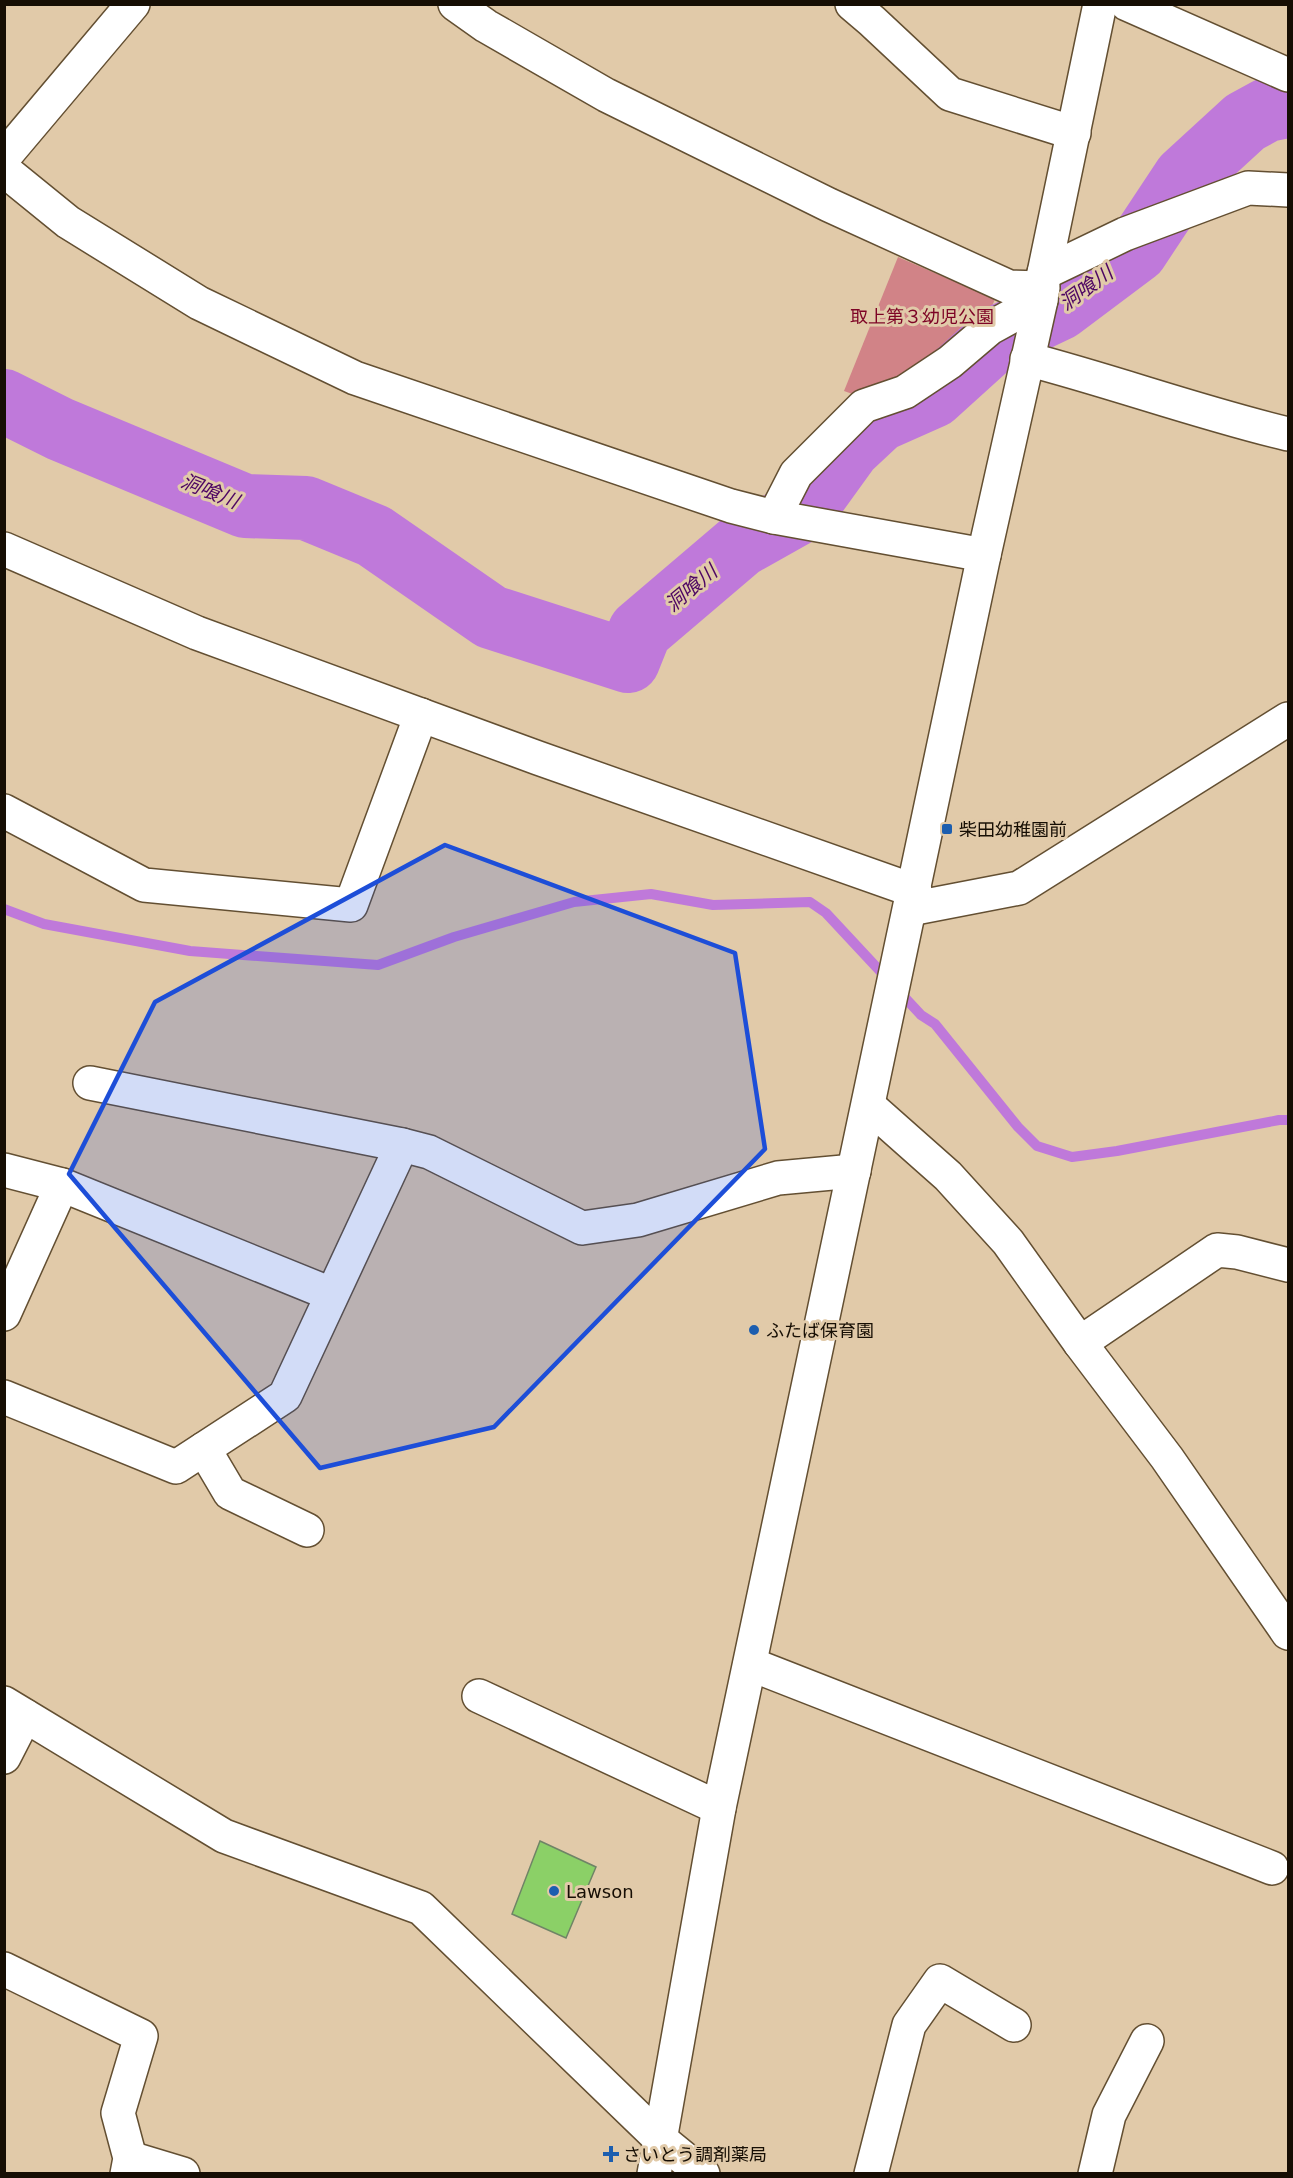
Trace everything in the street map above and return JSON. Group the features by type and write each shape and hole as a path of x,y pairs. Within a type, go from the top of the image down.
{"street":[{"path":"4,157 133,4"},
{"path":"455,4 486,26 606,95 809,195 1009,287 1043,287"},
{"path":"852,4 950,93 1074,133"},
{"path":"654,2174 719,1808 913,900 984,555 1043,287 1100,4"},
{"path":"1127,4 1288,75"},
{"path":"4,170 68,222 200,303 355,378 731,506 774,518 984,555"},
{"path":"774,518 796,474 864,406 905,392 950,362 1043,287 1125,234 1248,188 1288,190"},
{"path":"1027,359 1093,376 1240,422 1288,434"},
{"path":"4,549 197,633 913,900 1019,888 1288,719"},
{"path":"4,811 144,885 351,905 421,715"},
{"path":"90,1083 429,1152 582,1228 638,1220 778,1178 854,1171"},
{"path":"869,1106 948,1176 1008,1242 1080,1343 1167,1458 1288,1633"},
{"path":"4,1396 177,1467 285,1396 402,1145"},
{"path":"4,1170 62,1185 331,1294"},
{"path":"4,1314 62,1185"},
{"path":"1080,1343 1216,1250 1238,1252 1288,1265"},
{"path":"204,1449 230,1493 307,1530"},
{"path":"750,1664 1272,1868"},
{"path":"479,1696 719,1808"},
{"path":"4,1757 15,1709 224,1836 421,1908 659,2139 703,2174"},
{"path":"4,1969 141,2036 118,2113 129,2166 183,2174"},
{"path":"871,2174 909,2025 940,1981 1014,2025"},
{"path":"1095,2174 1109,2115 1147,2041"}],"highlighted area":[{"path":"445,845 735,953 765,1149 494,1427 320,1468 69,1174 155,1002"}],"green space":[{"name":"取上第３幼児公園","path":"898,257 995,299 989,314 914,374 858,396 844,391"}],"building":[{"name":"Lawson","path":"540,1841 596,1867 566,1938 512,1914"}],"waterway":[{"name":"洞喰川","path":"4,401 60,429 245,506 306,508 374,536 491,617 628,661 640,631 741,545 805,509 849,448 879,420 933,396 997,338 1060,308 1136,251 1185,177 1245,122 1267,110 1288,106"},
{"path":"4,909 44,924 190,951 378,965 454,937 574,902 651,894 713,905 810,902 826,913 921,1015 935,1024 1018,1127 1037,1146 1072,1157 1288,1120"}],"place":[{"name":"柴田幼稚園前","path":"947,829"},
{"name":"ふたば保育園","path":"754,1330"},
{"name":"Lawson","path":"554,1891"},
{"name":"さいとう調剤薬局","path":"611,2154"}]}
